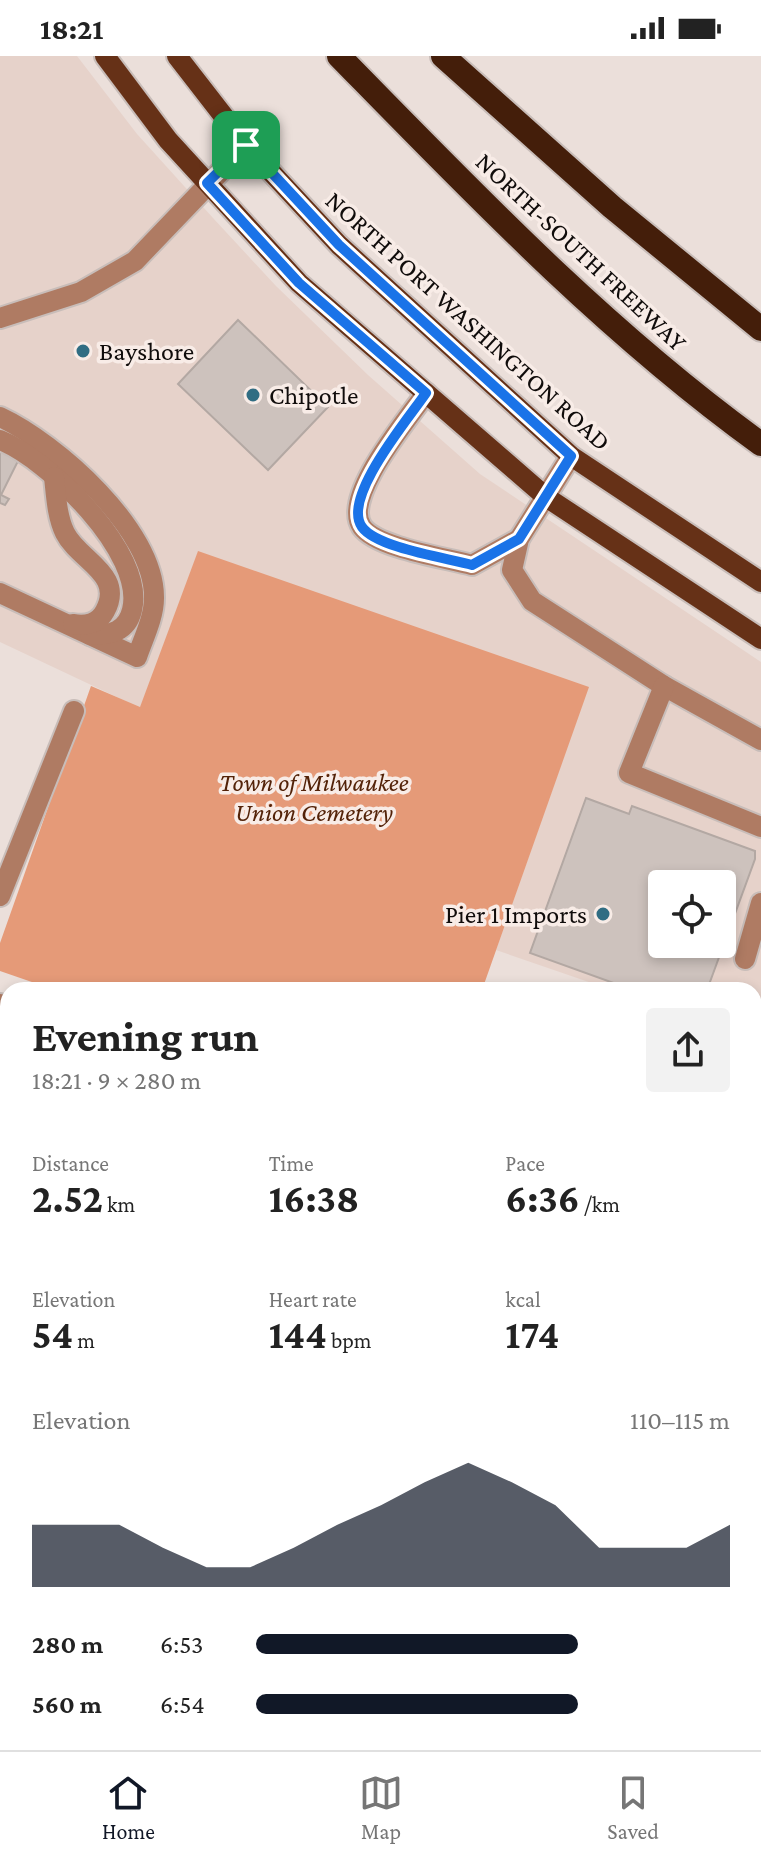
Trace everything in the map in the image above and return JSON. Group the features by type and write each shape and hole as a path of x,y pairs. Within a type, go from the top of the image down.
{"highway":[{"name":"NORTH-SOUTH FREEWAY","path":"339,56 525,246 712,408 761,444"},
{"name":"NORTH-SOUTH FREEWAY","path":"443,56 612,207 761,329"}],"main road":[{"path":"105,56 168,140 299,283 546,497 761,639"},
{"name":"NORTH PORT WASHINGTON ROAD","path":"177,56 246,145 339,245 571,456 761,582"}],"street":[{"path":"1,315 81,292 135,261 246,145"},
{"path":"426,393 371,469 357,513 363,528 384,542 472,565 519,539"},
{"path":"0,417 33,434 116,511 141,555 152,584 154,600 137,657 0,593"},
{"path":"0,440 31,456 54,477 114,541 130,574 133,604 126,625 116,632 90,635"},
{"path":"571,456 519,539 512,570 532,601 664,686 761,740"},
{"path":"54,477 65,533 105,577 111,590 107,608 95,622 78,625 65,623"},
{"path":"664,686 629,773 761,827"},
{"path":"0,896 74,711"},
{"path":"745,959 761,903"}],"shaded area":[{"path":"0,56 77,56 137,134 213,218 276,286 368,375 480,474 761,662 761,982 589,982 496,950 588,688 198,552 140,708 0,642"}],"green space":[{"name":"Town of Milwaukee Union Cemetery","path":"198,551 589,687 485,982 32,982 0,971 0,943 91,686 140,707"}],"building":[{"name":"Chipotle","path":"238,320 328,407 268,470 178,384"},
{"path":"0,447 20,457 1,495 9,499 5,505 0,503"},
{"name":"Pier 1 Imports","path":"586,798 629,814 632,806 755,851 755,859 736,911 736,870 648,870 648,958 719,958 710,982 611,982 530,953"}],"place":[{"name":"Bayshore","path":"83,351"},
{"name":"Chipotle","path":"253,395"},
{"name":"Pier 1 Imports","path":"603,914"}],"route":[{"path":"246,145 339,245 571,456 519,539 472,565 384,542 363,528 357,513 371,469 426,393 299,283 207,183 246,145"}]}
